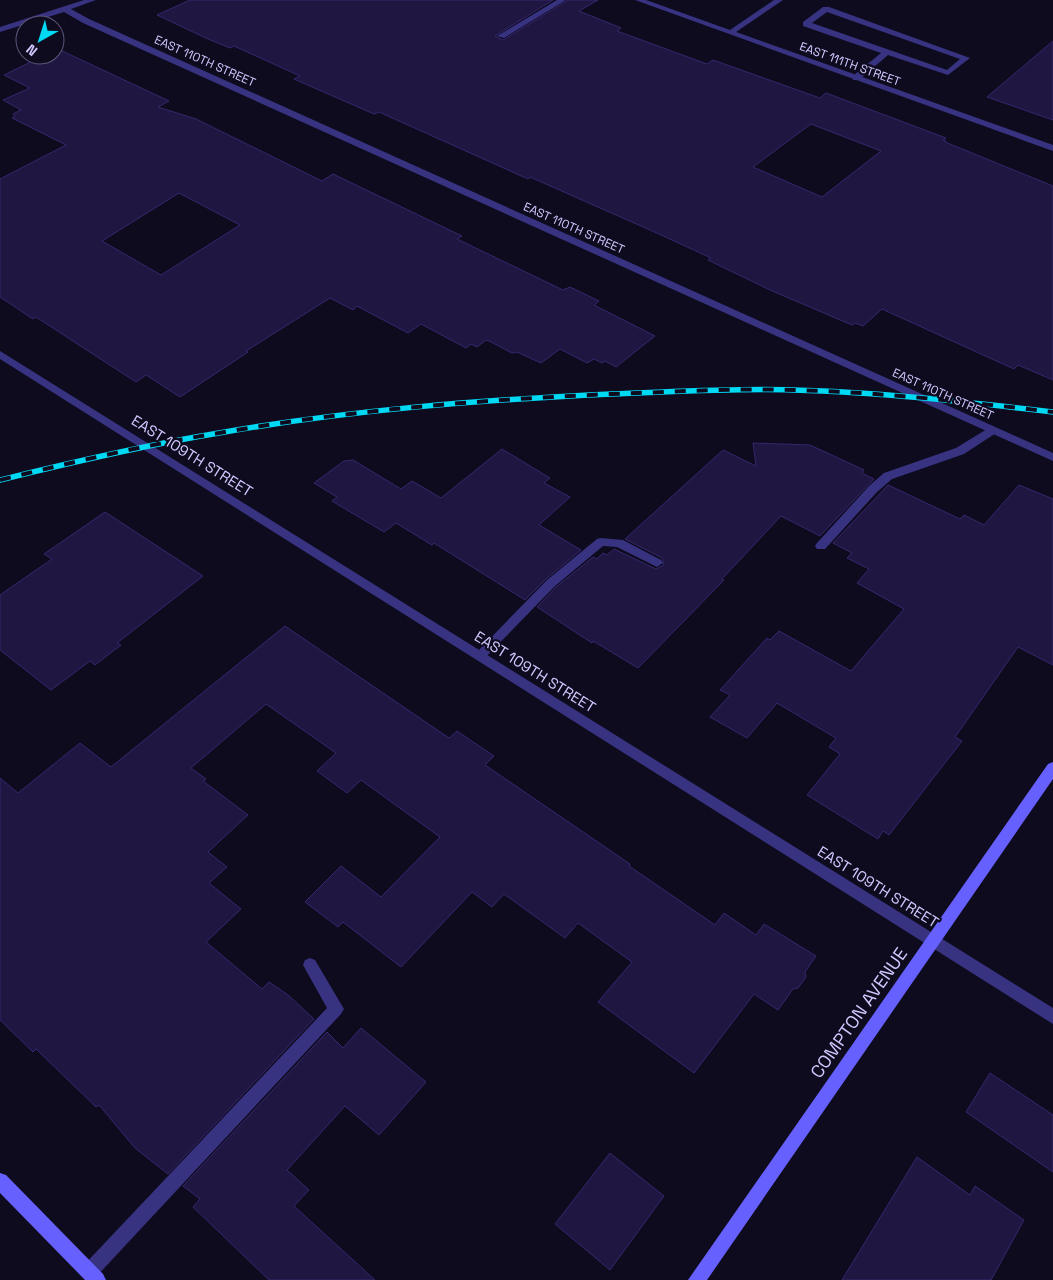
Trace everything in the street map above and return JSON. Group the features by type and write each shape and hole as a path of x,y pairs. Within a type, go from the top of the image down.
{"main road":[{"name":"COMPTON AVENUE","path":"697,1280 1053,768"},
{"path":"0,1181 93,1276"}],"street":[{"path":"0,30 92,0"},
{"path":"500,36 562,0"},
{"name":"EAST 111TH STREET","path":"639,0 1053,148"},
{"path":"730,33 779,0"},
{"name":"EAST 110TH STREET","path":"65,9 1053,457"},
{"path":"826,9 966,58 948,73 887,52 806,24 826,9"},
{"path":"856,78 887,52"},
{"name":"EAST 109TH STREET","path":"0,354 1053,1017"},
{"path":"821,546 872,489 888,476 960,451 992,430"},
{"path":"480,656 515,622 551,582 601,542 619,543 657,563"},
{"path":"93,1276 336,1009 310,965"}],"building":[{"path":"190,0 553,0 495,36 503,40 568,0 598,0 579,11 621,28 617,31 707,64 713,60 820,98 826,93 946,138 943,140 945,142 1053,186 1053,380 1018,365 1014,369 882,309 863,326 855,323 852,325 770,290 708,260 711,258 659,234 530,177 528,179 379,112 374,114 294,79 300,76 234,46 230,48 208,39 157,15","holes":["811,124 881,151 822,197 753,167"]},
{"path":"1053,41 1053,120 987,97"},
{"path":"65,52 169,101 158,107 196,119 322,181 333,174 462,236 457,239 563,290 570,287 599,301 594,305 655,336 616,367 605,361 602,363 594,359 587,363 560,349 541,363 517,352 512,353 486,340 477,347 471,344 466,348 421,324 408,333 357,306 353,310 330,298 246,351 248,352 180,397 146,375 136,382 36,317 33,319 0,297 0,179 66,145 12,118 15,116 13,114 21,110 3,100 30,88 4,75 24,65 65,65","holes":["179,193 240,225 161,275 102,241"]},
{"path":"753,443 810,445 864,470 862,473 874,479 820,536 781,516 722,579 724,580 638,668 593,641 592,643 537,607 556,587 593,557 597,559 603,553 607,555 614,549 656,569 664,565 662,558 625,539 723,450 756,466"},
{"path":"502,449 550,478 544,483 570,497 539,525 581,550 546,579 525,600 434,543 432,545 396,523 384,532 332,501 337,497 314,483 344,461 353,460 401,489 412,481 441,498"},
{"path":"888,485 960,519 964,515 984,525 1019,485 1053,499 1053,665 1018,647 955,737 962,741 889,835 883,831 878,839 807,795 840,754 829,747 836,738 777,703 747,738 710,717 730,695 720,690 767,638 770,640 779,631 851,671 904,609 857,583 869,569 847,558 852,553 833,543"},
{"path":"105,512 203,576 117,643 121,645 95,665 90,661 51,690 0,650 0,595 52,559 44,554"},
{"path":"285,626 449,738 457,731 494,756 485,765 630,864 629,866 715,925 724,913 756,935 764,924 816,956 805,972 806,977 798,988 793,989 778,1010 754,994 694,1073 598,1002 632,962 578,923 565,938 504,894 492,907 472,892 401,967 343,922 338,927 305,902 341,866 381,897 440,837 361,780 347,793 317,771 336,753 266,704 191,768 206,779 203,781 248,815 208,852 227,867 209,883 241,909 206,942 262,989 269,982 288,995 314,1019 168,1174 135,1148 99,1105 96,1107 36,1049 33,1052 0,1020 0,778 18,793 80,743 111,767"},
{"path":"361,1028 426,1082 379,1135 345,1106 287,1170 309,1190 294,1206 375,1280 269,1280 193,1207 200,1199 183,1186 327,1032 343,1048"},
{"path":"990,1073 1053,1115 1053,1172 966,1112"},
{"path":"610,1153 664,1196 610,1270 555,1224"},
{"path":"917,1157 970,1195 975,1186 1024,1220 991,1280 842,1280"}],"railway":[{"path":"0,480 136,448 268,425 366,412 513,399 702,390 793,390 891,395 1053,412"}]}
